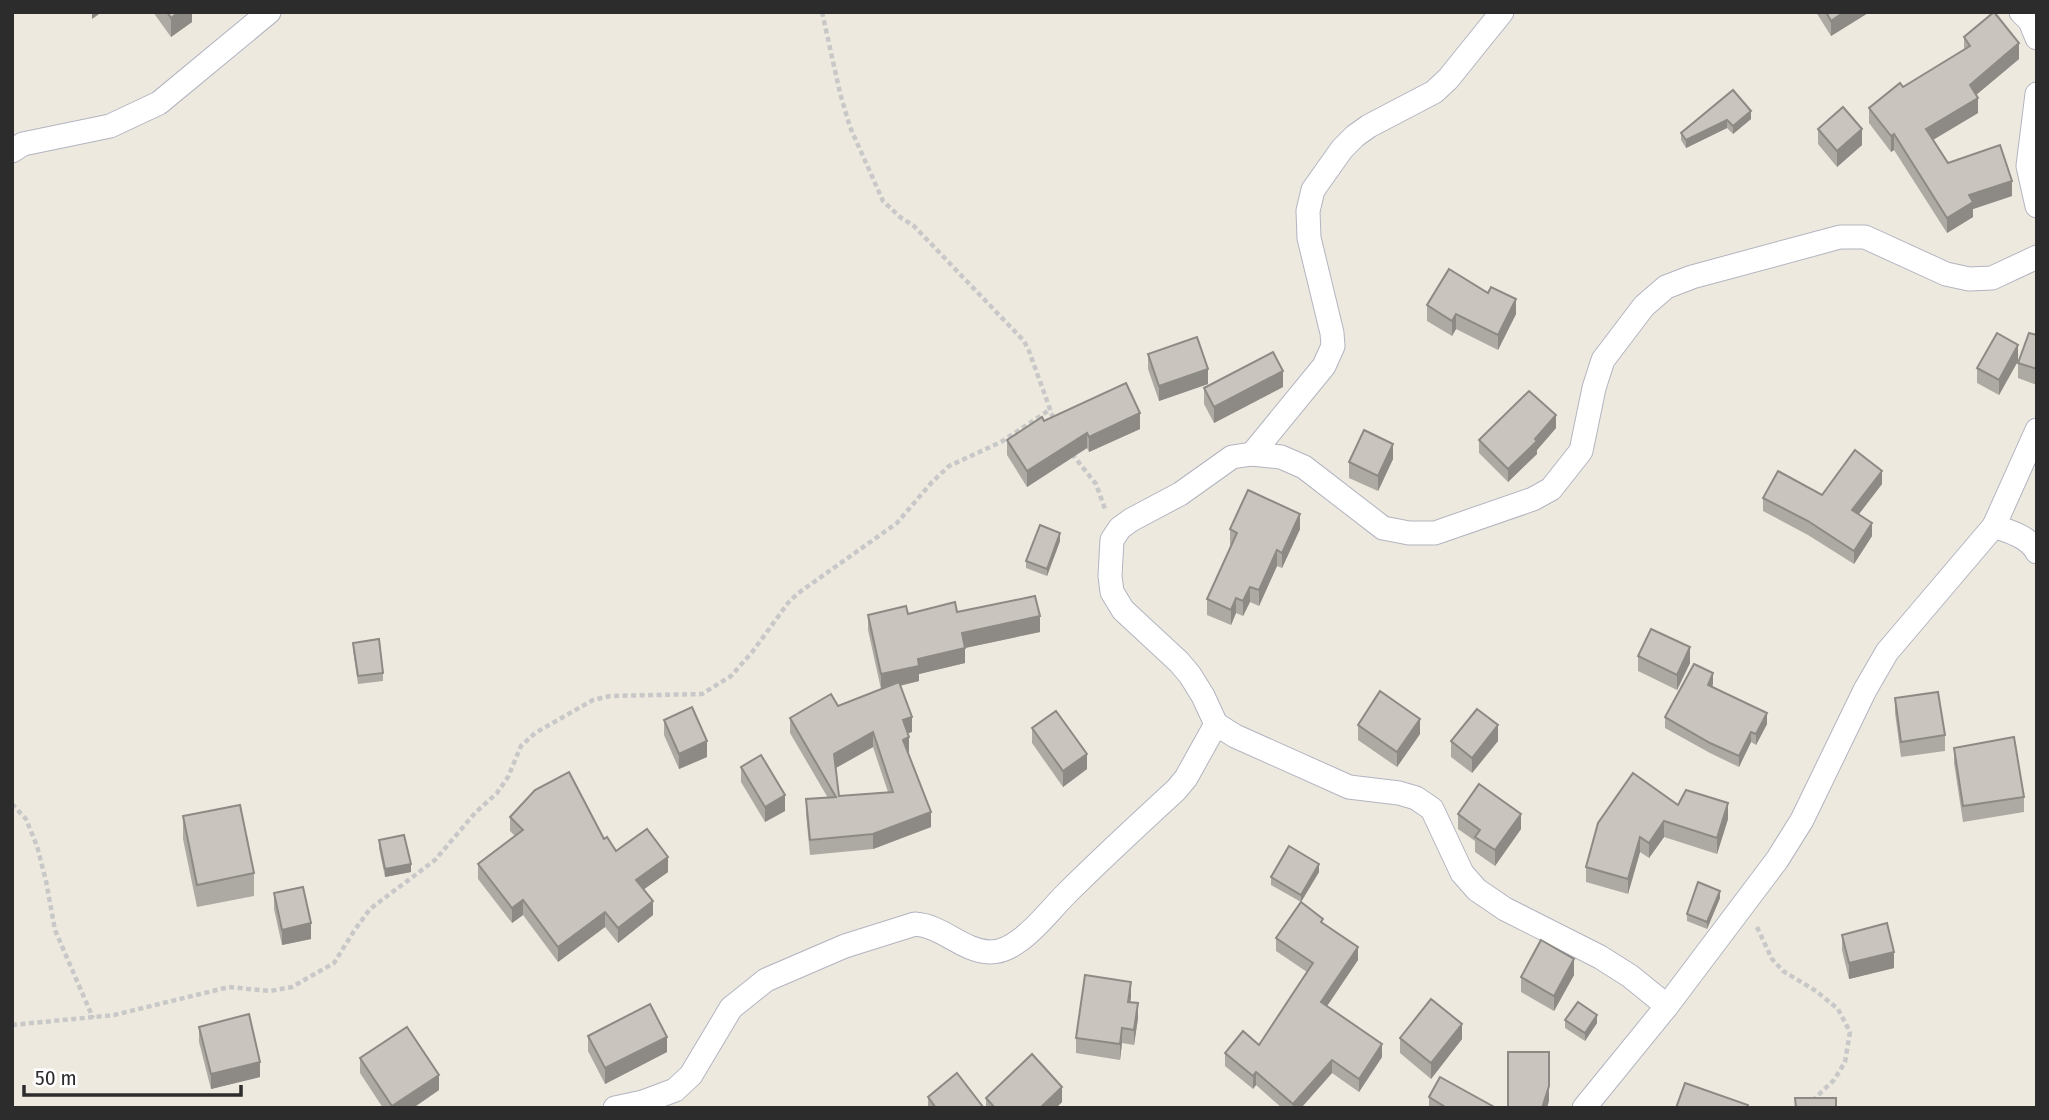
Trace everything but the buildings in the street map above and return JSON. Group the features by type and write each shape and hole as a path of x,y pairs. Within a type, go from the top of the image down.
{"street":[{"path":"12,151 23,144 110,125 159,103 269,12"},
{"path":"1252,454 1324,366 1333,345 1308,239 1308,211 1313,190 1342,149 1355,136 1441,86 1502,12"},
{"path":"2021,12 2030,21 2037,38"},
{"path":"2037,94 2028,166 2037,206"},
{"path":"1667,1006 1630,976 1600,957 1505,909 1477,890 1462,873 1432,809 1416,798 1399,793 1349,787 1235,736 1216,724 1190,675 1123,610 1112,592 1112,540 1120,528 1131,520 1181,494 1232,457 1252,454 1281,457 1304,467 1382,528 1409,533 1435,533 1532,499 1551,489 1581,452 1594,388 1603,360 1644,306 1666,287 1692,277 1840,237 1865,237 1945,274 1969,279 1992,278 2037,257"},
{"path":"1584,1108 1667,1006 1777,860 1802,820 1865,690 1887,652 1994,526 2037,430"},
{"path":"1994,526 2024,538 2037,552"},
{"path":"615,1108 643,1102 675,1090 691,1075 731,1009 766,980 845,946 915,924 927,925 969,948 989,952 1009,948 1023,938 1176,790 1186,778 1216,724"}],"path":[{"path":"822,12 850,127 883,201 914,226 1016,331 1030,351 1056,428"},
{"path":"12,1025 114,1015 229,987 270,991 292,987 334,963 370,909 435,860 475,813 497,793 508,777 521,746 536,733 593,700 610,696 702,694 731,676 797,594 897,523 949,466 1000,442 1051,410"},
{"path":"1071,453 1100,492 1112,540"},
{"path":"12,804 26,819 37,846 55,930 93,1018"},
{"path":"1753,891 1755,922 1772,959 1783,971 1816,991 1838,1009 1850,1032 1845,1062 1834,1080 1812,1101"}]}
